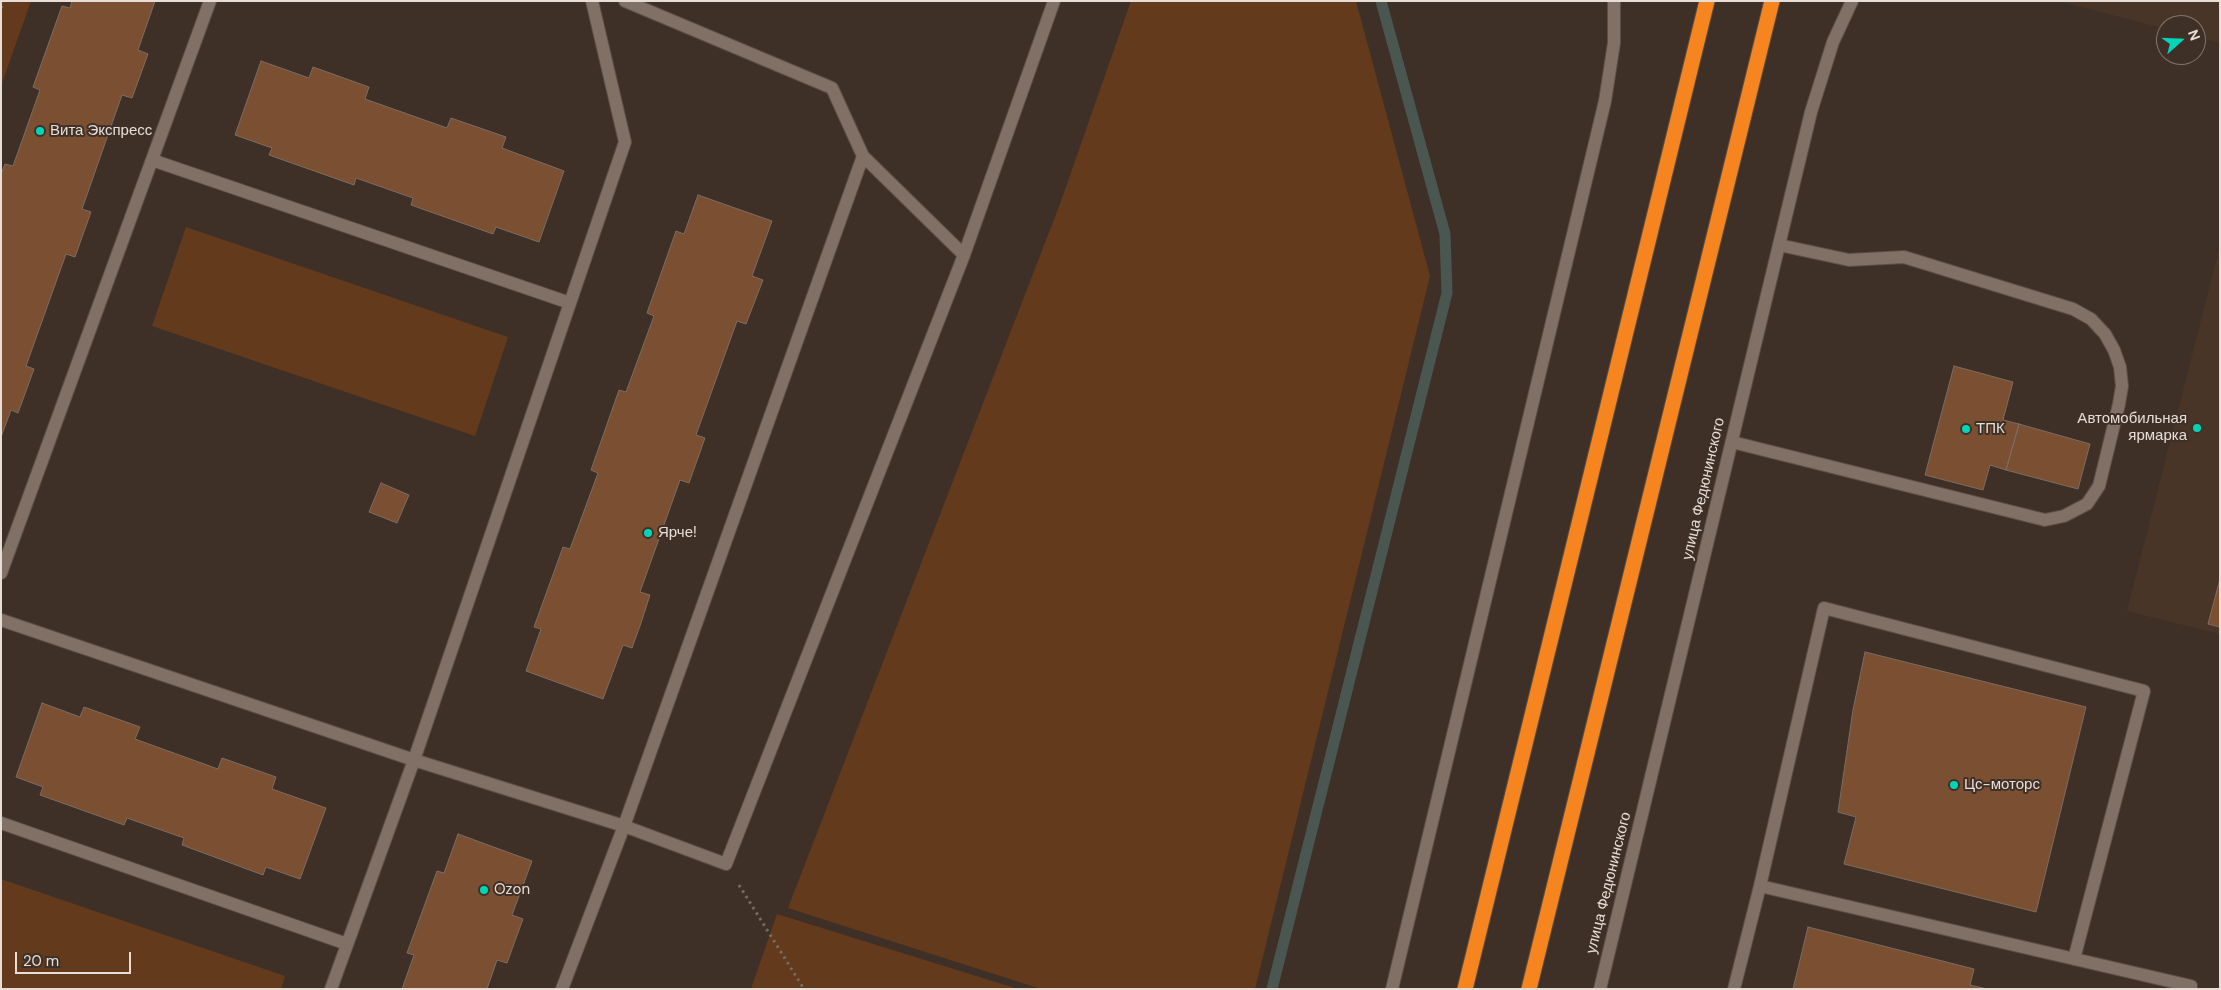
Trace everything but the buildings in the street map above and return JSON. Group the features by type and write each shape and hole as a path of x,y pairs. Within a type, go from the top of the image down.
{"highway":[{"path":"1465,989 1707,1"},
{"path":"1529,989 1772,1"}],"main road":[{"path":"1,572 210,1"},
{"path":"331,989 414,760 625,142 592,1"},
{"path":"625,1 832,88 863,156 964,255"},
{"path":"1,620 414,760 624,826 726,864 964,255 1054,1"},
{"path":"1392,989 1605,101 1614,43 1614,1"},
{"name":"улица Федюнинского","path":"1600,989 1811,112 1833,42 1852,1"},
{"path":"562,989 624,826 863,156"},
{"path":"152,160 570,303"},
{"path":"1732,442 2045,520 2064,516 2087,504 2099,486 2119,404 2122,386 2120,368 2114,350 2105,334 2091,320 2073,309 1904,257 1849,260 1778,245"},
{"path":"1734,989 1760,886 1824,608 2144,691 2074,959"},
{"path":"1,823 347,944"},
{"path":"1760,886 2191,986 2191,989"}],"path":[{"path":"1,8 4,1"},
{"path":"726,864 804,989"}],"shaded area":[{"path":"1,1 31,1 1,86"},
{"path":"1131,1 1356,1 1430,276 1255,989 1041,989 788,908 1060,204"},
{"path":"2059,1 2220,1 2220,43 2206,39 2206,15 2156,15 2156,26"},
{"path":"186,227 508,337 475,436 152,326"},
{"name":"Автомобильная ярмарка","path":"2220,246 2220,634 2127,611"},
{"path":"1,879 285,976 281,989 1,989"},
{"path":"777,914 1018,989 751,989"}],"waterway":[{"path":"1272,989 1447,293 1445,234 1381,1"}],"place":[{"name":"Вита Экспресс","path":"40,131"},
{"name":"Автомобильная ярмарка","path":"2197,428"},
{"name":"ТПК","path":"1966,429"},
{"name":"Ярче!","path":"648,533"},
{"name":"Цс-моторс","path":"1954,785"},
{"name":"Ozon","path":"484,890"}]}
